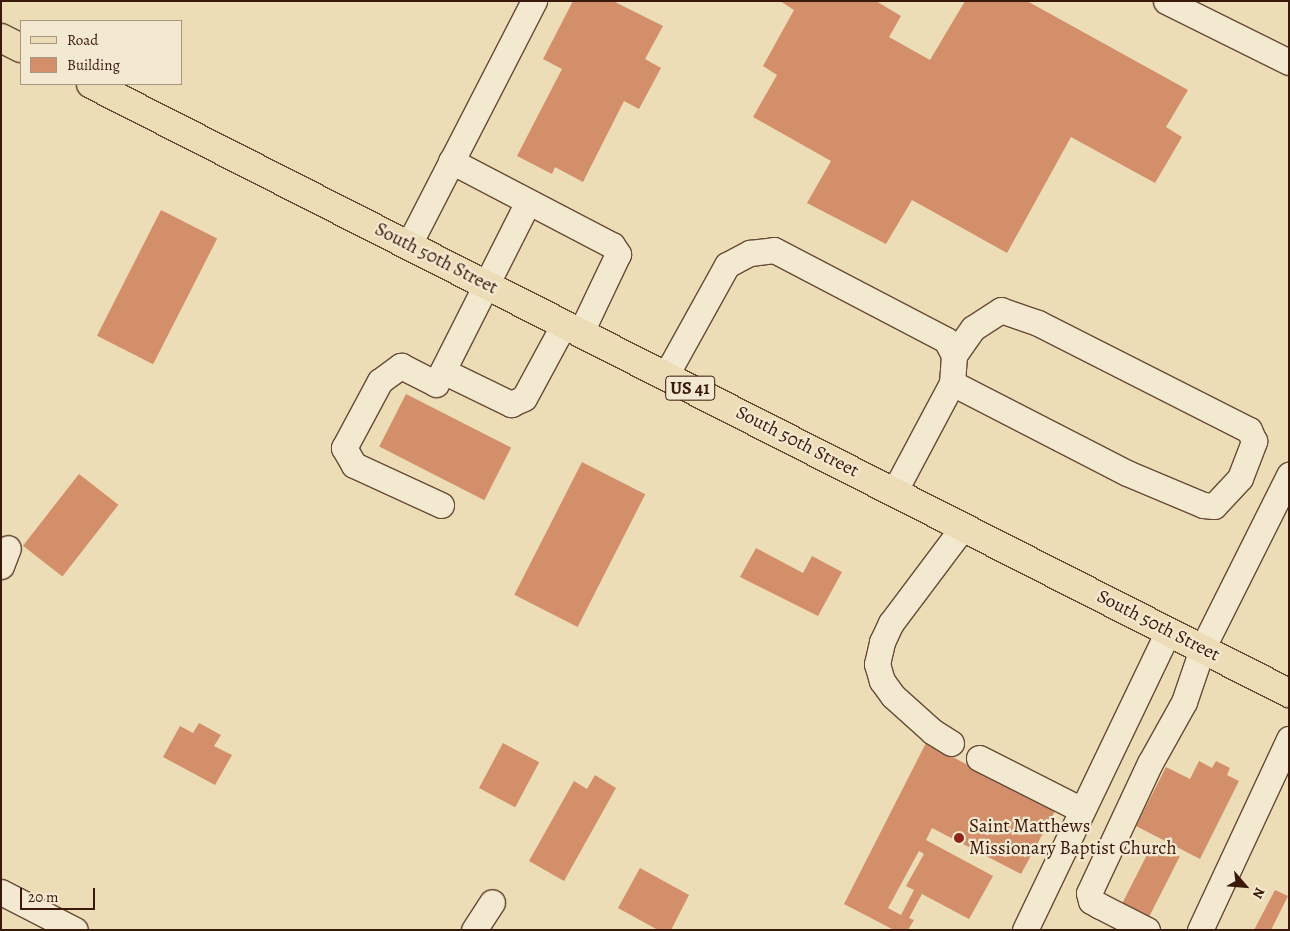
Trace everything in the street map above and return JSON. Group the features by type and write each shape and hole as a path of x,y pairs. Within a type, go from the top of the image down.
{"main road":[{"path":"1,38 20,48"},
{"name":"South 50th Street","path":"93,85 1289,693"}],"street":[{"path":"408,246 534,1"},
{"path":"1166,1 1289,62"},
{"path":"444,371 511,404 524,398 572,328 618,254 612,245 451,161"},
{"path":"441,505 354,465 344,448 380,381 400,366 436,384 488,286 528,202"},
{"path":"666,376 727,265 750,253 774,250 946,340 954,355"},
{"path":"894,492 952,383 954,355 973,328 1000,310 1038,323 1249,430 1254,441 1240,478 1214,506 1203,505 1127,473 952,383"},
{"path":"1147,930 1095,904 1089,893 1150,763 1184,702 1202,649 1289,475"},
{"path":"951,743 932,731 892,696 882,681 877,664 882,642 892,623 963,527"},
{"path":"1025,930 1168,631"},
{"path":"1200,930 1289,739"},
{"path":"979,758 1082,810"},
{"path":"1,892 75,930"},
{"path":"474,930 492,902"}],"building":[{"path":"573,1 613,1 663,26 645,59 661,68 639,109 624,101 583,182 555,167 552,174 517,156 562,69 543,59"},
{"path":"780,1 876,1 901,16 889,37 930,60 965,1 1027,1 1188,90 1166,127 1182,137 1155,183 1071,137 1007,253 912,200 886,244 807,203 831,161 753,117 777,75 763,66 794,10"},
{"path":"161,210 217,239 153,364 97,336"},
{"path":"406,394 511,448 484,500 379,447"},
{"path":"582,462 645,494 578,627 514,595"},
{"path":"79,474 118,505 62,576 23,546"},
{"path":"756,548 803,573 812,556 842,572 818,616 740,577"},
{"path":"199,723 221,735 214,746 232,755 215,785 163,757 180,726 193,733"},
{"path":"503,743 539,762 515,807 479,788"},
{"path":"926,743 1055,811 1021,874 932,828 926,840 993,876 969,919 922,894 909,918 914,920 908,930 894,930 844,904","holes":["919,851 924,854 906,886 914,890 901,915 888,908"]},
{"path":"1199,761 1212,768 1216,761 1230,768 1227,775 1239,781 1200,859 1136,826 1166,767 1190,779"},
{"path":"595,775 616,788 564,881 529,861 574,781 587,789"},
{"path":"1153,843 1180,857 1147,922 1120,908"},
{"path":"640,868 689,895 671,930 658,930 618,908"},
{"path":"1275,890 1288,896 1271,930 1254,930"}],"place":[{"name":"Saint Matthews Missionary Baptist Church","path":"959,838"}]}
